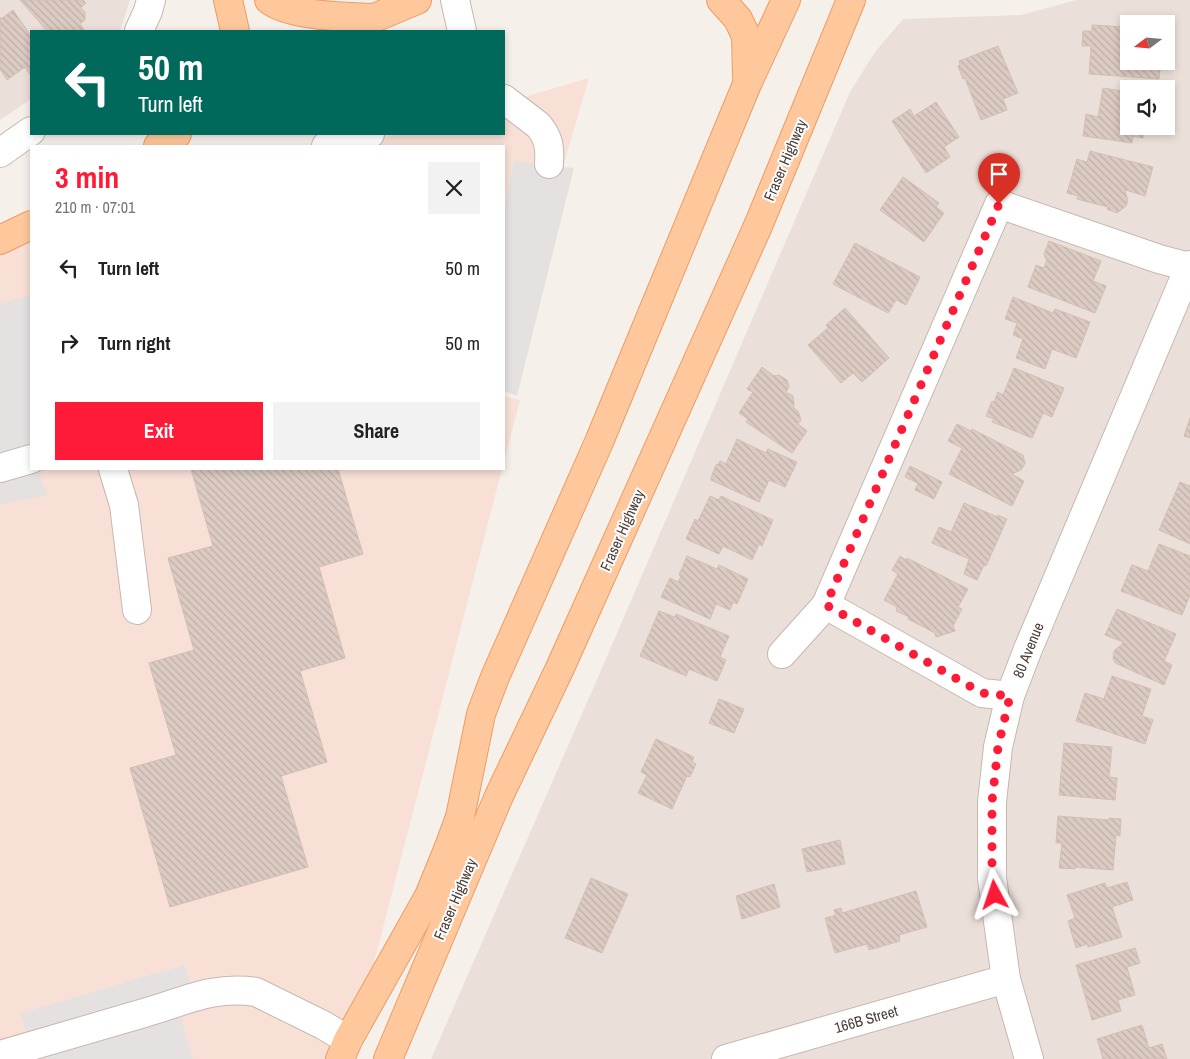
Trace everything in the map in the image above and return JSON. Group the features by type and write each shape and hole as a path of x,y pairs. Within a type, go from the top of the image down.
{"main road":[{"path":"228,0 235,30"},
{"path":"269,0 276,5 308,14 372,18"},
{"path":"346,30 417,0"},
{"path":"721,0 738,19 746,36 747,84"},
{"name":"Fraser Highway","path":"344,1049 429,896 460,817 481,714 495,677 600,442 747,84 786,0"},
{"name":"Fraser Highway","path":"388,1059 499,796 564,659 758,226 851,0"},
{"path":"160,145 175,135"},
{"path":"0,240 30,225"}],"street":[{"path":"454,0 462,30"},
{"path":"505,100 538,125 544,133 549,143 549,164"},
{"path":"0,153 30,132"},
{"path":"330,145 366,135"},
{"path":"782,654 826,605 999,204 1159,259 1190,266"},
{"name":"80 Avenue","path":"1029,1059 1006,979 992,878 992,802 998,747 1010,696 1028,649 1183,300 1190,266"},
{"path":"0,468 30,459"},
{"path":"113,470 124,505 137,610"},
{"path":"826,605 982,693 1010,696"},
{"name":"166B Street","path":"726,1059 1006,979"},
{"path":"0,1055 220,991 256,992 323,1025 344,1049"}],"shaded area":[{"path":"0,0 130,0 120,30 30,30 30,100 0,120"},
{"path":"1076,0 1190,0 1190,1059 431,1059 850,92 875,52 903,19 1021,15"},
{"path":"589,78 505,365 505,145 359,145 394,135 505,135 505,103"},
{"path":"514,161 574,168 517,396 505,391 505,205"},
{"path":"30,240 30,470 502,470 349,1059 0,1059 0,250"},
{"path":"30,295 30,470 46,470 39,472 47,495 0,505 0,304"},
{"path":"505,396 520,400 505,458"},
{"path":"184,965 199,1007 179,1012 193,1059 0,1059 0,1042 26,1032 21,1013"}],"building":[{"path":"20,0 83,0 86,3 81,8 85,12 85,20 80,24 84,30 46,30"},
{"path":"13,10 30,35 30,74 25,67 7,80 0,69 0,17 1,19"},
{"path":"1092,25 1120,27 1120,70 1160,70 1159,79 1089,74 1091,46 1082,46 1083,31 1092,31"},
{"path":"998,46 1018,93 1003,99 1007,110 981,120 965,78 963,79 958,66 960,65 959,61"},
{"path":"1103,88 1120,91 1120,135 1143,135 1143,138 1133,136 1132,143 1083,136 1086,114 1098,117"},
{"path":"936,102 959,137 944,147 950,157 926,173 892,121 910,109 914,116"},
{"path":"1090,151 1153,167 1145,196 1126,190 1128,200 1126,206 1117,213 1107,209 1108,207 1077,199 1078,196 1067,193 1077,159 1087,162"},
{"path":"903,177 939,203 936,207 944,213 924,242 880,210"},
{"path":"1049,241 1101,261 1093,281 1106,286 1095,313 1028,287 1036,265 1044,268 1047,259 1044,254"},
{"path":"855,243 920,277 906,305 896,300 888,313 833,284"},
{"path":"1013,297 1053,313 1055,309 1090,322 1076,358 1052,349 1045,369 1016,358 1023,339 1013,335 1017,323 1005,319"},
{"path":"845,308 889,358 862,382 853,373 841,383 808,345 828,328 826,325"},
{"path":"762,367 774,376 779,375 787,380 789,387 786,392 793,396 793,407 798,411 801,420 798,424 807,431 792,453 746,422 748,419 739,413 753,392 747,389"},
{"path":"1014,368 1064,388 1052,417 1043,413 1032,438 992,422 994,419 986,416 998,392 1003,395"},
{"path":"1190,418 1190,438 1184,436"},
{"path":"957,424 971,431 972,429 1023,455 1025,463 1021,470 1012,474 1024,481 1012,506 949,474 962,448 948,441"},
{"path":"737,439 766,453 768,449 797,462 785,487 769,480 759,502 711,480 716,465 720,461 726,464"},
{"path":"910,466 942,482 934,499 915,490 918,483 905,477"},
{"path":"191,470 338,470 363,554 319,567 345,658 300,671 327,762 281,776 308,867 170,907 130,768 176,755 149,663 194,650 168,558 213,546"},
{"path":"1180,482 1190,486 1190,544 1159,530"},
{"path":"710,496 719,500 721,496 773,520 762,546 759,544 752,560 723,546 719,554 686,539 695,519 698,521"},
{"path":"964,503 1007,519 986,566 984,565 977,580 964,574 969,559 932,543 939,527 951,532"},
{"path":"1159,544 1190,556 1190,595 1182,615 1121,591 1132,565 1148,571"},
{"path":"687,556 717,569 719,565 748,579 737,604 733,602 730,610 716,604 710,619 661,597 670,578 678,582"},
{"path":"900,556 968,589 958,607 962,609 953,626 955,631 936,637 935,633 908,619 909,617 896,611 897,607 884,600 898,574 892,570"},
{"path":"1117,609 1176,634 1164,661 1172,665 1164,685 1115,663 1113,658 1114,651 1123,642 1105,635"},
{"path":"659,611 675,617 676,614 729,636 720,657 726,660 717,681 689,669 686,676 640,656"},
{"path":"1112,676 1151,689 1142,716 1153,720 1145,744 1076,721 1085,693 1104,699"},
{"path":"719,699 744,709 734,733 709,723"},
{"path":"656,739 694,757 692,762 696,764 690,777 687,776 672,809 638,793 647,775 641,772"},
{"path":"1064,743 1112,747 1109,777 1117,778 1115,800 1059,795"},
{"path":"1058,816 1109,820 1109,818 1121,819 1120,836 1116,835 1113,870 1075,867 1075,869 1059,868 1062,843 1056,843"},
{"path":"840,840 845,864 807,872 802,849"},
{"path":"591,878 628,894 602,953 565,938"},
{"path":"1127,882 1133,900 1112,907 1122,937 1088,947 1087,944 1076,948 1068,921 1075,918 1067,895 1105,883 1107,888"},
{"path":"774,884 780,907 742,919 736,896"},
{"path":"916,891 927,927 899,935 900,941 869,950 867,944 835,953 825,918 836,915 834,910 841,908 842,913"},
{"path":"1135,948 1140,963 1127,967 1135,995 1118,1000 1121,1011 1092,1020 1076,965"},
{"path":"1142,1025 1149,1048 1162,1044 1167,1059 1103,1059 1097,1039"}],"route":[{"path":"995,895 992,878 992,802 998,747 1010,696 982,693 826,605 999,204"}]}
